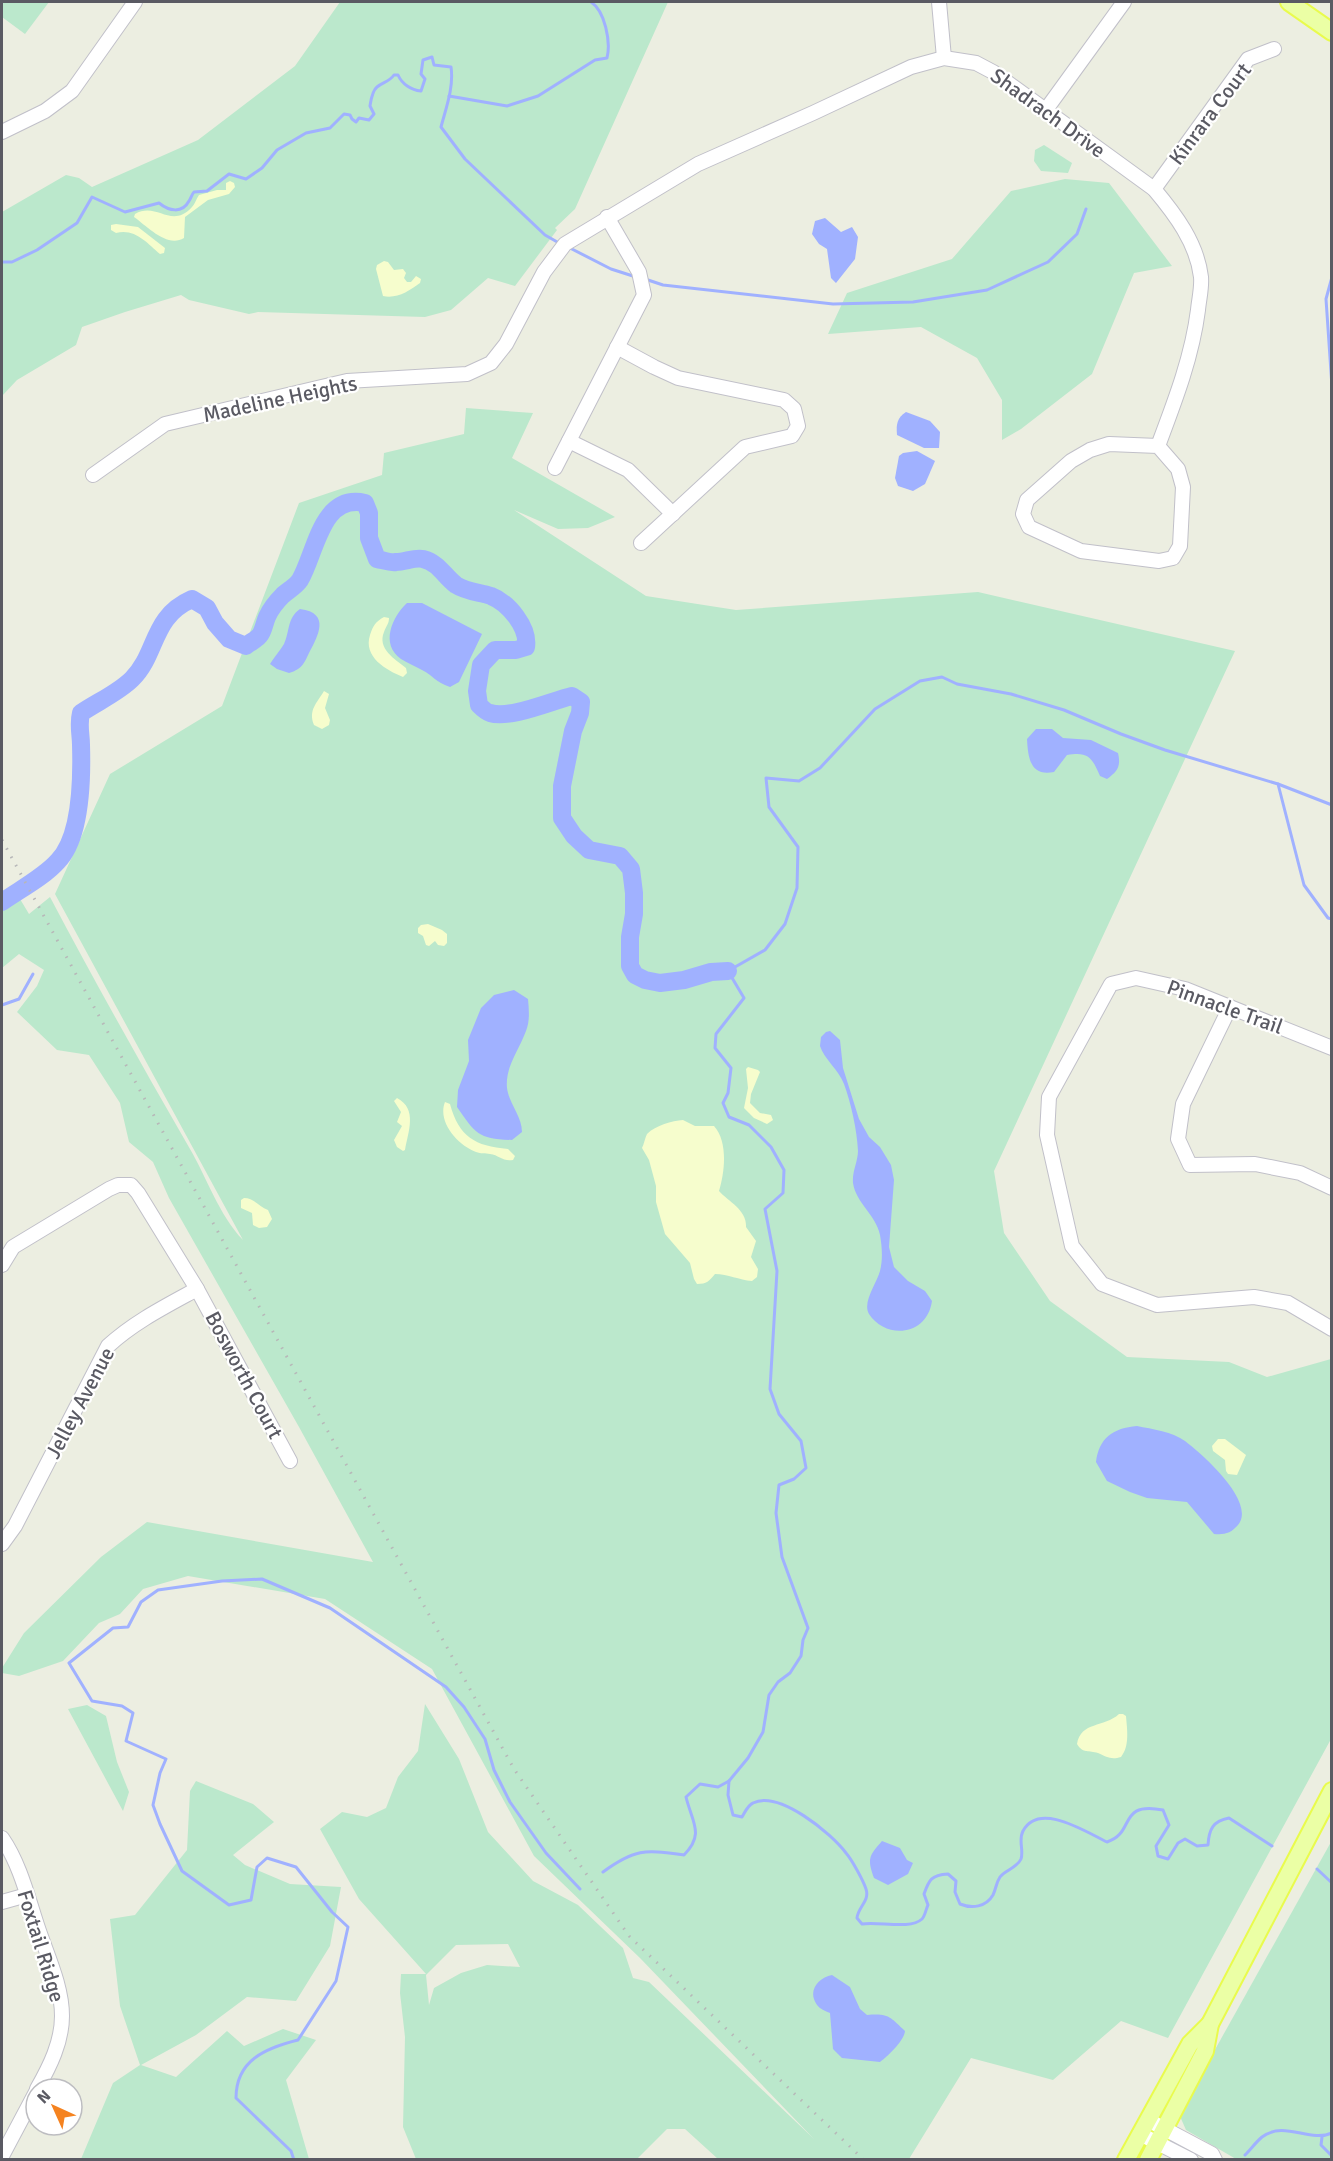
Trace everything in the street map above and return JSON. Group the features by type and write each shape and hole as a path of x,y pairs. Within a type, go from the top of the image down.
{"main road":[{"path":"1289,2 1332,32"},
{"path":"1155,2146 1205,2051 1210,2024 1332,1791"},
{"path":"1137,2140 1190,2043 1210,2024"}],"street":[{"path":"2,132 45,111 72,91 135,2"},
{"path":"939,2 944,58"},
{"path":"1045,111 1124,2"},
{"name":"Kinrara Court","path":"1154,189 1248,59 1274,49"},
{"name":"Shadrach Drive","path":"651,191 698,164 911,67 944,58 976,63 993,72 1154,189 1188,236 1201,277 1195,332 1181,387 1158,446"},
{"name":"Madeline Heights","path":"93,475 165,424 347,381 467,374 491,363 506,344 544,272 566,244 651,191"},
{"path":"555,468 644,295 639,272 607,217"},
{"path":"617,347 678,378 784,400 794,409 798,426 792,436 745,447 641,543"},
{"path":"569,441 628,470 673,514"},
{"path":"1109,444 1158,446 1178,469 1183,487 1180,546 1173,558 1159,561 1081,551 1029,527 1023,514 1028,500 1071,461 1090,450 1109,444"},
{"name":"Pinnacle Trail","path":"1332,1048 1185,989 1136,978 1112,984 1049,1097 1047,1135 1072,1246 1102,1284 1156,1305 1254,1297 1288,1303 1332,1329"},
{"path":"1230,1007 1183,1104 1178,1139 1190,1165 1255,1164 1300,1173 1332,1188"},
{"path":"2,1265 7,1243 109,1189 118,1185 131,1185 197,1289"},
{"name":"Bosworth Court","path":"197,1289 290,1461"},
{"name":"Jelley Avenue","path":"2,1544 15,1526 108,1346 119,1335 148,1316 197,1289"},
{"name":"Foxtail Ridge","path":"2,1838 27,1895 57,1982 62,2014 60,2042 43,2077"},
{"path":"2,1902 27,1895"},
{"name":"Foxtail Ridge","path":"2,2156 24,2115"},
{"path":"1137,2140 1191,2160"},
{"path":"1155,2146 1212,2154 1215,2160"}],"shaded area":[{"path":"2,2 49,2 25,34 2,17"},
{"path":"340,2 668,2 575,209 555,228 557,230 515,286 488,278 451,310 425,317 258,312 249,314 189,300 181,295 82,327 76,345 17,380 2,396 2,212 66,175 79,178 92,187 198,140 295,66"},
{"path":"1044,145 1072,163 1068,173 1041,171 1034,161 1035,150"},
{"path":"1065,179 1109,183 1172,266 1134,273 1092,374 1021,429 1002,440 1002,400 977,358 921,327 828,334 847,293 952,259 1011,191"},
{"path":"466,408 533,413 512,458 615,517 588,528 558,529 514,510 646,596 736,610 978,592 1235,651 994,1171 1004,1233 1050,1301 1127,1357 1229,1362 1267,1377 1331,1359 1331,1739 1168,2038 1121,2021 1053,2080 971,2058 909,2159 718,2159 685,2129 667,2129 637,2159 416,2159 403,2127 405,2037 400,1993 401,1974 426,1974 359,1899 320,1829 342,1812 367,1817 386,1808 398,1777 418,1751 425,1704 459,1759 488,1832 533,1881 578,1905 623,1948 633,1978 649,1982 814,2139 640,1958 534,1856 432,1669 325,1599 188,1576 143,1589 120,1614 99,1623 63,1661 19,1676 2,1673 2,1668 24,1633 101,1557 147,1522 373,1562 169,1198 153,1162 129,1142 120,1103 89,1055 57,1050 17,1012 37,986 44,970 19,954 2,968 2,907 20,899 29,914 50,897 196,1160 220,1208 243,1240 55,894 110,774 222,706 299,503 382,475 384,453 464,434","holes":["508,1944 520,1967 487,1965 461,1973 434,1988 429,2005 426,1975 456,1945"]},
{"path":"87,1705 106,1716 117,1762 129,1792 123,1811 68,1709"},
{"path":"196,1781 253,1804 274,1822 233,1855 245,1865 290,1884 341,1887 330,1946 296,2001 247,1997 196,2035 141,2065 176,2077 227,2031 244,2046 283,2029 316,2040 286,2080 309,2159 81,2159 113,2083 140,2065 120,2006 110,1919 135,1915 187,1850 190,1791"},
{"path":"1331,1842 1331,2159 1236,2159 1186,2130 1179,2114"}],"sand":[{"path":"230,181 235,187 229,194 208,200 185,217 184,238 171,240 164,238 134,217 135,214 143,211 177,216 193,206 199,195 226,190 226,183"},
{"path":"111,225 138,227 165,248 164,253 160,254 135,235 116,233 111,230"},
{"path":"384,261 388,262 394,270 403,269 407,282 411,282 416,276 421,279 420,283 398,295 383,296 376,269 377,265"},
{"path":"384,617 389,618 382,638 383,644 388,653 406,668 407,673 403,677 378,662 370,650 372,629"},
{"path":"324,691 329,694 325,708 330,720 329,725 322,729 314,725 312,715"},
{"path":"428,924 447,934 447,943 444,946 438,945 435,941 429,946 426,945 423,936 418,933 418,928"},
{"path":"748,1067 760,1072 751,1094 750,1103 760,1113 771,1115 773,1120 767,1124 754,1118 744,1108 748,1088 746,1069"},
{"path":"397,1098 408,1108 410,1115 403,1151 397,1147 394,1140 402,1126 397,1122 401,1112 394,1101"},
{"path":"445,1102 450,1104 458,1125 470,1138 496,1148 508,1149 515,1156 513,1160 478,1153 462,1144 447,1125 443,1110"},
{"path":"683,1120 695,1126 714,1126 722,1140 723,1175 719,1191 741,1211 746,1227 756,1241 751,1257 758,1269 757,1277 752,1281 715,1274 708,1282 697,1284 690,1263 665,1234 656,1202 656,1186 649,1160 642,1148 647,1134 655,1128"},
{"path":"251,1199 268,1210 272,1219 267,1227 259,1228 253,1225 252,1213 241,1208 241,1200"},
{"path":"1218,1439 1225,1439 1246,1455 1237,1475 1228,1474 1225,1460 1213,1451 1212,1446"},
{"path":"1119,1714 1126,1716 1127,1732 1126,1748 1121,1757 1109,1758 1079,1747 1077,1744 1083,1732"}],"water":[{"path":"825,218 841,232 852,227 858,237 855,259 836,283 831,278 827,249 819,244 812,234 815,221"},
{"path":"906,412 930,421 940,432 939,448 924,448 897,435 898,422"},
{"path":"917,451 935,461 925,484 913,491 898,486 895,478 899,456 903,453"},
{"path":"407,603 422,603 482,634 459,682 450,687 445,685 401,659 395,653 391,646 390,631 397,616"},
{"path":"300,609 316,615 320,626 316,640 303,664 289,673 270,664 284,644 293,616"},
{"path":"1036,729 1052,729 1063,738 1091,740 1118,753 1118,768 1107,779 1100,776 1089,757 1074,754 1067,755 1054,772 1046,773 1035,769 1030,759 1027,739"},
{"path":"514,990 528,999 529,1015 526,1031 510,1066 507,1080 508,1094 520,1121 522,1132 512,1140 492,1138 479,1133 457,1107 458,1090 469,1061 468,1040 481,1008 494,995"},
{"path":"830,1031 840,1040 843,1068 859,1119 869,1137 880,1147 891,1165 894,1180 889,1247 894,1267 908,1281 925,1291 932,1301 929,1313 922,1321 905,1330 895,1331 885,1328 876,1322 867,1309 881,1267 881,1239 875,1221 858,1197 853,1183 858,1151 847,1091 842,1079 820,1046 821,1037"},
{"path":"1137,1426 1175,1435 1193,1447 1214,1467 1225,1479 1240,1504 1242,1515 1235,1528 1228,1533 1214,1534 1187,1502 1147,1498 1107,1481 1096,1462 1100,1447 1114,1432"},
{"path":"882,1841 900,1848 907,1860 913,1863 908,1874 888,1885 874,1878 870,1866 870,1858"},
{"path":"832,1975 850,1987 860,2009 867,2015 889,2017 905,2031 899,2044 880,2062 842,2058 833,2049 830,2013 818,2006 813,1995 818,1982"}],"waterway":[{"path":"449,96 507,106 538,96 595,60 607,58 606,27 600,12 591,2"},
{"path":"2,262 12,262 37,250 77,223 92,197 125,212 159,203 175,210 183,208 194,192 207,191 229,174 246,179 262,168 277,150 306,133 330,128 344,114 350,115 356,122 359,118 369,120 374,114 370,106 374,91 394,75 398,75 410,88 421,91 425,79 421,74 423,60 432,57 434,65 451,67 450,90 441,127 465,159 545,235 559,243"},
{"path":"645,279 663,285 833,304 913,302 987,290 1048,262 1077,234 1086,209"},
{"path":"568,247 611,269 636,277"},
{"path":"1332,277 1326,299 1332,387"},
{"path":"2,902 46,872 66,850 76,822 78,806 81,774 81,713 132,679 147,658 156,636 169,615 192,599 207,608 215,623 229,639 246,646 261,634 268,614 283,595 300,580 329,516 339,507 350,502 365,503 369,513 369,538 377,559 389,562 417,559 429,561 456,585 498,599 511,610 521,624 526,647 516,650 495,650 481,665 477,691 481,707 489,712 509,714 572,696 581,702 562,786 562,818 574,836 589,850 620,856 631,869 634,914 630,937 630,966 635,975 660,983 684,980 711,972 728,971"},
{"path":"603,1872 633,1855 650,1852 684,1855 690,1848 694,1841 695,1828 686,1797 700,1784 718,1787 729,1781 748,1758 763,1732 769,1695 778,1682 790,1673 801,1656 803,1640 808,1628 782,1557 776,1513 779,1485 794,1479 806,1468 801,1441 779,1414 770,1389 777,1271 765,1209 783,1193 784,1170 771,1147 749,1125 729,1117 723,1103 728,1093 731,1068 715,1048 716,1034 744,998 728,971 765,950 785,924 797,888 798,847 769,807 766,778 799,781 820,768 875,709 920,681 942,677 957,684 1011,694 1064,710 1165,750 1278,784 1304,885 1328,918 1332,919"},
{"path":"1278,784 1332,805"},
{"path":"2,1005 19,999 33,974"},
{"path":"294,2160 291,2151 236,2098 237,2085 241,2074 255,2058 275,2047 298,2040 336,1981 348,1927 332,1912 296,1867 267,1858 257,1867 251,1900 229,1905 182,1871 153,1805 160,1773 166,1759 126,1741 133,1713 122,1706 92,1701 69,1663 113,1628 128,1627 141,1602 158,1590 222,1581 262,1579 330,1608 446,1687 464,1707 485,1739 494,1770 510,1802 546,1853 580,1889"},
{"path":"729,1781 728,1795 733,1815 742,1817 753,1803 764,1801 776,1803 804,1816 839,1845 854,1865 866,1889 865,1901 857,1918 862,1924 902,1925 922,1919 928,1905 924,1894 927,1885 934,1877 942,1875 948,1874 956,1881 955,1892 960,1904 974,1907 987,1902 993,1895 1000,1877 1017,1865 1021,1859 1023,1831 1030,1822 1040,1819 1051,1819 1075,1826 1107,1842 1116,1838 1133,1814 1139,1810 1149,1808 1163,1810 1169,1825 1156,1846 1158,1856 1168,1859 1178,1843 1185,1839 1197,1846 1208,1845 1209,1834 1213,1827 1219,1821 1229,1818 1272,1846"},
{"path":"1317,1869 1332,1883"},
{"path":"1245,2155 1262,2137 1271,2132 1288,2131 1315,2135 1332,2133"},
{"path":"1322,2137 1321,2145 1332,2156"}],"railway":[{"path":"2,840 514,1769 629,1936 864,2160"}]}
